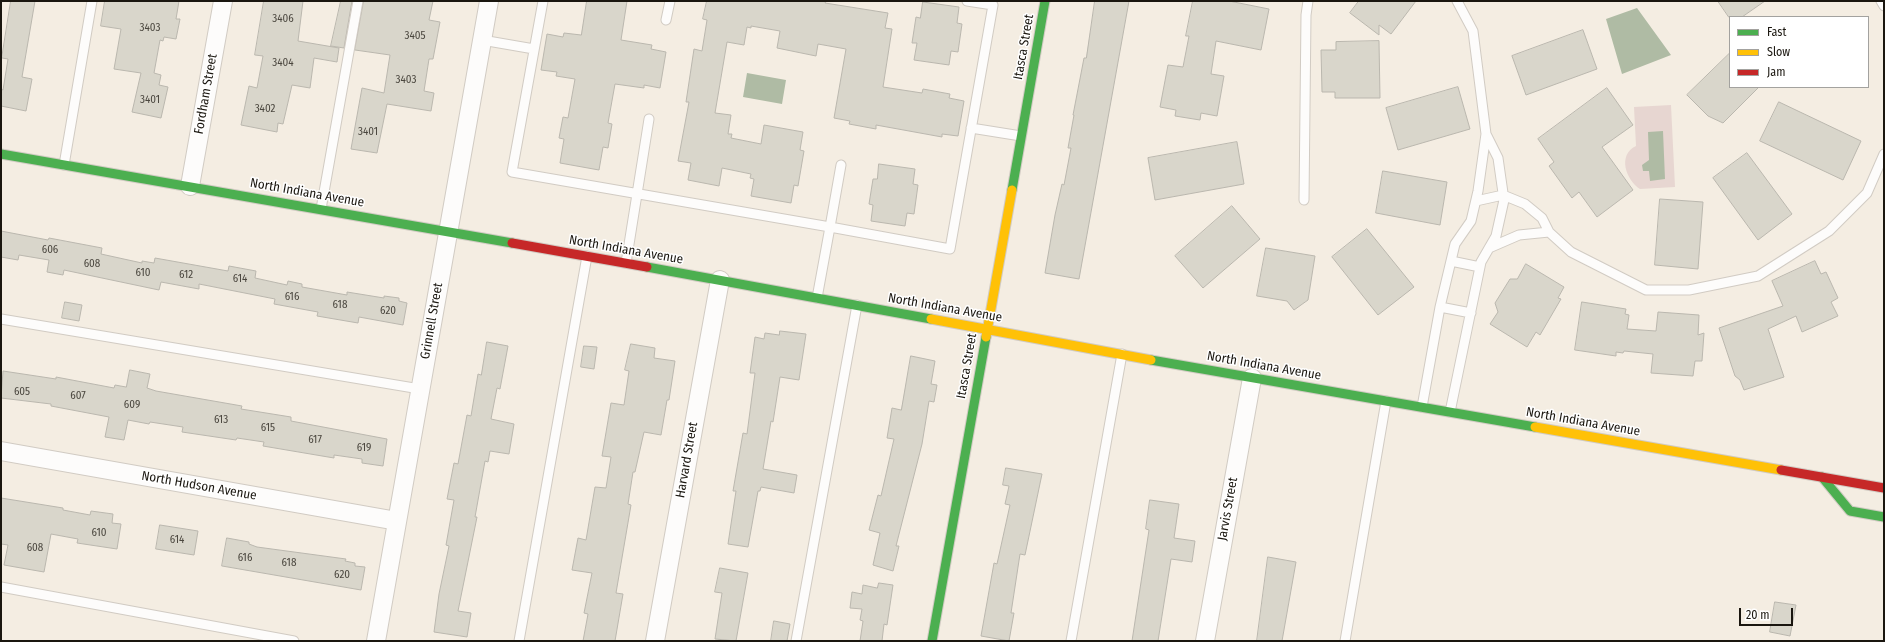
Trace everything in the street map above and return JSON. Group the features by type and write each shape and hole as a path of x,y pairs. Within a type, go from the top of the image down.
{"main road":[{"name":"Itasca Street","path":"932,641 1045,1"},
{"name":"North Indiana Avenue","path":"1,154 448,231 1252,378 1884,488"},
{"path":"1822,477 1850,511 1884,517"}],"street":[{"name":"Fordham Street","path":"190,186 223,1"},
{"name":"Grinnell Street","path":"376,641 489,1"},
{"name":"Harvard Street","path":"655,641 720,280"},
{"name":"Jarvis Street","path":"1204,641 1252,378"},
{"name":"North Hudson Avenue","path":"1,451 397,521"}],"lane":[{"path":"64,165 92,1"},
{"path":"321,209 358,1"},
{"path":"543,1 512,172 950,248 993,6 967,1"},
{"path":"666,20 670,1"},
{"path":"1304,200 1306,15 1308,1"},
{"path":"1422,407 1440,307 1455,244 1471,221 1476,201 1486,134 1474,31 1457,1"},
{"path":"1881,1 1884,6"},
{"path":"482,40 534,49"},
{"path":"626,263 649,119"},
{"path":"972,128 1021,136"},
{"path":"1450,412 1480,267 1496,236 1504,200 1498,158 1486,134"},
{"path":"1476,201 1503,195 1525,204 1542,218 1548,232 1571,252 1646,290 1689,290 1758,276 1829,231 1867,193 1884,154"},
{"path":"817,298 841,165"},
{"path":"1488,249 1519,235 1548,232"},
{"path":"519,641 587,256"},
{"path":"1451,260 1480,267"},
{"path":"796,641 857,305"},
{"path":"1440,307 1470,313"},
{"path":"1,319 420,388"},
{"path":"1071,641 1122,354"},
{"path":"1345,641 1386,401"},
{"path":"1,587 294,641"}],"shaded area":[{"path":"1637,8 1671,55 1622,74 1606,19"},
{"path":"747,73 786,80 782,104 743,97"},
{"path":"1671,105 1675,187 1640,189 1631,180 1625,161 1630,150 1636,146 1634,107"},
{"path":"1663,131 1665,179 1650,181 1649,171 1643,171 1642,165 1649,160 1648,132"}],"building":[{"path":"11,1 35,1 22,77 32,79 26,111 1,106 1,89 3,90 8,59 2,58"},
{"path":"105,1 179,1 176,19 180,19 176,39 164,37 163,41 160,40 154,73 161,75 159,85 168,87 161,118 132,112 141,73 114,69 121,29 101,26"},
{"path":"264,1 303,1 298,41 339,48 337,62 314,58 310,88 292,85 283,124 278,123 277,132 241,125 249,86 257,88 263,56 255,55"},
{"path":"341,1 352,1 344,48 331,46"},
{"path":"364,1 433,1 429,20 440,22 433,59 429,59 424,91 434,93 431,111 387,104 377,153 351,149 362,88 384,93 390,55 355,50"},
{"path":"587,1 627,1 621,40 652,45 651,49 666,52 660,88 644,85 644,88 615,84 608,123 612,124 608,148 603,147 599,170 560,163 564,139 559,138 563,117 568,118 575,79 556,76 557,72 541,70 547,34 563,37 564,33 581,35"},
{"path":"707,1 826,1 825,3 888,13 885,28 892,29 883,87 922,93 923,89 950,94 949,98 964,101 958,136 942,134 942,137 876,125 876,129 849,124 850,121 834,118 846,49 818,44 816,56 777,48 780,31 751,26 751,28 747,27 744,45 727,42 715,113 731,115 728,134 732,134 731,138 761,144 764,125 803,132 800,150 804,151 798,186 794,185 791,203 751,196 754,179 750,178 751,174 722,168 719,186 688,180 691,163 678,161 689,102 686,102 694,49 702,51 707,20 703,19"},
{"path":"1095,1 1129,1 1079,279 1045,273 1055,215 1062,184 1064,185 1071,148 1068,148 1073,115 1084,58 1086,58"},
{"path":"1193,1 1229,1 1269,9 1261,50 1216,41 1211,74 1224,76 1217,116 1201,113 1200,120 1175,116 1176,110 1160,107 1168,65 1183,67 1189,36 1186,36"},
{"path":"1359,1 1416,1 1391,34 1379,25 1379,35 1350,13"},
{"path":"1718,1 1765,1 1743,16 1729,17"},
{"path":"923,2 959,7 957,23 962,24 958,52 951,51 949,65 914,60 917,43 912,43 916,17 920,18"},
{"path":"1583,30 1597,69 1526,95 1512,56"},
{"path":"1379,41 1380,98 1335,98 1335,92 1322,92 1321,50 1336,50 1336,42"},
{"path":"1729,54 1729,88 1758,88 1723,123 1708,116 1687,95"},
{"path":"1458,87 1470,129 1398,150 1386,108"},
{"path":"1607,88 1633,125 1602,147 1633,190 1597,217 1579,192 1572,198 1549,166 1554,162 1538,139"},
{"path":"1779,102 1861,141 1843,180 1760,141"},
{"path":"1237,142 1244,184 1155,200 1148,158"},
{"path":"1747,153 1792,214 1758,240 1713,178"},
{"path":"879,164 915,169 913,184 918,185 914,214 907,213 905,226 871,221 873,205 869,204 873,179 877,179"},
{"path":"1383,171 1447,182 1440,225 1376,213"},
{"path":"1660,199 1703,202 1698,269 1655,265"},
{"path":"1232,206 1260,239 1203,288 1175,256"},
{"path":"1367,229 1414,287 1378,315 1332,257"},
{"path":"1,231 102,248 101,254 142,263 142,261 154,263 155,258 228,271 229,266 256,271 255,278 287,285 288,281 302,284 302,287 347,295 347,292 384,298 384,296 399,298 399,301 407,303 403,325 359,317 358,323 317,316 318,312 274,304 275,299 199,284 199,289 161,282 159,290 64,270 63,275 47,272 49,260 19,255 18,260 1,257"},
{"path":"1266,248 1315,256 1308,300 1294,310 1287,301 1257,296"},
{"path":"1815,261 1821,274 1826,272 1838,298 1831,302 1838,316 1802,332 1796,316 1768,329 1784,377 1744,390 1740,380 1735,376 1719,328 1783,306 1772,281"},
{"path":"1526,264 1564,287 1558,298 1561,299 1540,335 1536,332 1527,347 1490,324 1498,312 1495,303 1510,279 1517,279"},
{"path":"65,302 82,305 79,321 62,318"},
{"path":"1582,302 1626,309 1625,314 1629,315 1627,329 1656,331 1658,312 1699,315 1698,335 1704,333 1702,361 1695,361 1693,376 1651,373 1653,354 1624,351 1623,353 1616,352 1616,356 1575,350"},
{"path":"780,331 806,334 799,380 780,377 773,422 771,421 763,469 797,475 794,493 761,487 760,491 758,491 748,547 728,544 736,491 733,491 743,433 747,434 755,373 750,373 755,337 764,339 765,333 779,335"},
{"path":"487,342 508,346 500,389 497,388 491,419 514,424 509,454 490,451 488,462 485,461 475,517 477,517 458,611 471,613 467,637 434,632 439,594 449,546 446,545 454,500 447,499 454,463 458,464 467,415 471,416 478,374 481,375"},
{"path":"631,344 655,348 654,358 675,361 669,400 667,400 661,435 644,432 635,472 633,472 628,504 631,505 616,593 623,594 615,641 583,641 588,614 584,613 592,573 572,570 578,538 586,540 595,487 606,488 611,457 602,456 611,403 624,405 629,371 625,370"},
{"path":"584,346 597,347 594,369 581,367"},
{"path":"911,356 935,361 931,384 937,385 934,402 929,401 922,444 896,546 899,546 893,571 873,565 880,533 869,530 878,495 881,496 894,439 887,438 892,408 901,410"},
{"path":"130,370 150,374 147,388 156,391 242,406 241,409 291,417 291,421 387,439 383,466 362,463 362,459 334,455 334,458 263,446 264,442 237,438 236,440 182,432 183,427 150,422 149,424 128,420 124,440 105,437 109,417 51,406 51,404 1,398 3,371 56,379 56,377 114,388 115,385 126,387"},
{"path":"1006,468 1042,474 1025,555 1020,554 1011,613 1014,613 1009,641 981,636 994,563 997,564 1010,505 1005,504 1009,486 1003,485"},
{"path":"1,498 63,508 63,510 90,515 91,511 113,514 112,523 121,524 117,549 77,543 78,539 51,534 44,572 4,565 8,545 1,544"},
{"path":"1150,500 1179,504 1174,538 1195,541 1192,562 1171,559 1158,641 1132,641 1149,530 1146,529"},
{"path":"160,525 198,531 194,555 156,549"},
{"path":"227,538 249,542 249,544 257,547 346,559 345,561 355,563 355,566 365,567 361,590 222,566"},
{"path":"1268,557 1296,562 1282,641 1257,641"},
{"path":"720,568 748,573 736,641 715,639 722,593 715,592"},
{"path":"879,583 893,585 887,625 884,624 882,641 860,641 863,621 860,620 862,609 850,608 852,592 862,594 863,585 877,588"},
{"path":"1775,602 1796,605 1790,636 1770,632"},
{"path":"774,621 790,624 787,641 771,641"}],"traffic: fast":[{"path":"1012,190 1045,1"},
{"path":"1,154 512,243"},
{"path":"647,267 931,319"},
{"path":"932,641 986,337"},
{"path":"1151,360 1535,427"},
{"path":"1822,477 1850,511 1884,517"}],"traffic: slow":[{"path":"986,337 1012,190"},
{"path":"931,319 1151,360"},
{"path":"1535,427 1781,470"}],"traffic: jam":[{"path":"512,243 647,267"},
{"path":"1781,470 1884,488"}]}
